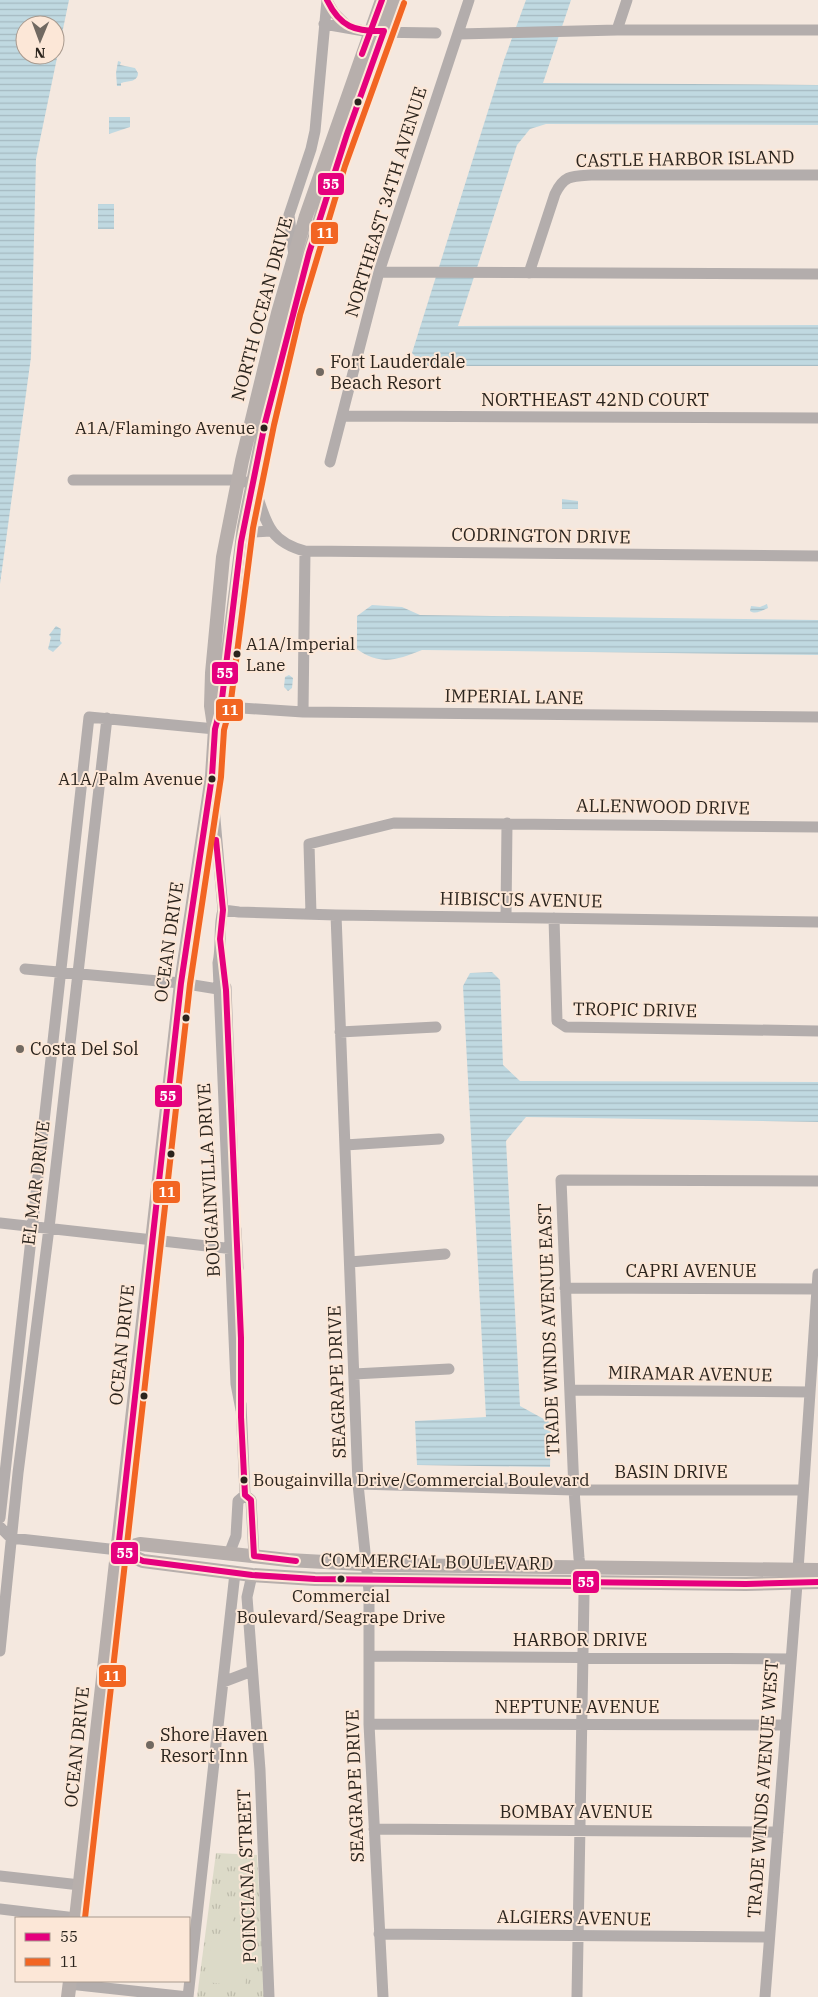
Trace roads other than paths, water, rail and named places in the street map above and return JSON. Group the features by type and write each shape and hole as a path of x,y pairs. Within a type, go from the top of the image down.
{"main road":[{"name":"NORTH OCEAN DRIVE","path":"212,776 216,707 213,653 223,557 238,480 294,256 322,167 382,0"},
{"name":"NORTH OCEAN DRIVE","path":"216,707 241,542 265,423 292,313 337,163 396,0"},
{"name":"OCEAN DRIVE","path":"76,1917 181,983 212,776"},
{"name":"COMMERCIAL BOULEVARD","path":"118,1550 140,1544 317,1562 580,1568 798,1577 818,1582"},
{"name":"COMMERCIAL BOULEVARD","path":"118,1550 143,1561 252,1575 315,1579 780,1584 793,1577 818,1570"},
{"path":"235,1573 242,1563 254,1556"}],"street":[{"path":"327,0 334,13 349,28"},
{"path":"294,256 290,221 293,202 311,149 327,0"},
{"name":"NORTHEAST 34TH AVENUE","path":"330,462 379,272 469,0"},
{"path":"617,30 627,0"},
{"path":"324,24 370,32 436,33"},
{"path":"458,34 617,30 818,30"},
{"name":"CASTLE HARBOR ISLAND","path":"529,273 555,194 560,184 566,178 591,175 818,175"},
{"path":"379,272 818,274"},
{"name":"NORTHEAST 42ND COURT","path":"342,416 818,418"},
{"path":"72,480 238,480 253,484 271,532 252,532 241,542"},
{"name":"CODRINGTON DRIVE","path":"271,532 291,548 305,552 818,556"},
{"path":"303,712 305,552"},
{"name":"IMPERIAL LANE","path":"216,707 303,712 818,717"},
{"name":"EL MAR DRIVE","path":"0,1518 3,1466 89,717 107,718 49,1228 11,1538 0,1651"},
{"path":"107,718 215,729"},
{"name":"BOUGAINVILLA DRIVE","path":"212,776 223,910 220,919 221,949 218,963 222,989 233,1249"},
{"name":"ALLENWOOD DRIVE","path":"310,914 309,844 394,823 818,827"},
{"path":"506,916 507,823"},
{"name":"HIBISCUS AVENUE","path":"223,910 336,915 818,922"},
{"name":"SEAGRAPE DRIVE","path":"336,915 358,1484 368,1580 368,1724 383,1997"},
{"name":"TROPIC DRIVE","path":"554,918 557,1022 566,1027 818,1031"},
{"path":"24,969 181,983 222,989"},
{"path":"198,986 209,997 219,1013"},
{"name":"BOUGAINVILLA DRIVE","path":"222,989 219,1013 233,1249 241,1338 245,1495 238,1500 236,1536 229,1554"},
{"path":"340,1032 436,1027"},
{"path":"345,1145 439,1139"},
{"name":"TRADE WINDS AVENUE EAST","path":"584,1657 584,1594 574,1490 560,1180 818,1181"},
{"path":"0,1223 233,1249"},
{"path":"350,1262 445,1254"},
{"name":"TRADE WINDS AVENUE WEST","path":"765,1997 798,1577 818,1274"},
{"name":"CAPRI AVENUE","path":"565,1288 817,1289"},
{"path":"354,1374 450,1369"},
{"name":"MIRAMAR AVENUE","path":"570,1390 810,1392"},
{"name":"BASIN DRIVE","path":"358,1484 574,1490 803,1490"},
{"path":"245,1495 251,1500 254,1556"},
{"path":"0,1527 11,1538 0,1545"},
{"name":"COMMERCIAL BOULEVARD","path":"11,1538 118,1550"},
{"path":"190,1979 235,1573"},
{"name":"POINCIANA STREET","path":"252,1575 248,1603 251,1667 260,1770 269,1997"},
{"path":"230,1605 248,1603"},
{"name":"HARBOR DRIVE","path":"369,1656 791,1659"},
{"path":"578,1997 584,1657"},
{"path":"223,1682 251,1667"},
{"name":"NEPTUNE AVENUE","path":"368,1724 786,1725"},
{"name":"BOMBAY AVENUE","path":"374,1829 580,1829 778,1832"},
{"path":"0,1876 80,1884"},
{"path":"0,1909 68,1917"},
{"name":"ALGIERS AVENUE","path":"379,1934 769,1937"},
{"path":"69,1987 138,1991 188,1997 190,1982"}],"water":[{"path":"0,0 69,0 65,19 65,15 15,15 15,65 56,65 36,159 31,357 0,584"},
{"path":"526,0 571,0 543,83 818,85 818,125 546,124 530,129 517,145 458,326 818,325 818,366 425,366 412,353 504,60"},
{"path":"118,61 121,62 120,65 135,68 138,73 134,80 121,83 121,86 117,86 116,73"},
{"path":"109,117 130,117 130,127 109,134"},
{"path":"98,204 114,204 114,229 98,229"},
{"path":"562,499 578,501 578,509 562,509"},
{"path":"767,604 768,608 762,611 750,611 751,606 760,607"},
{"path":"372,605 402,607 420,615 818,620 818,655 422,650 389,660 373,658 357,649 357,616"},
{"path":"56,626 61,629 60,641 62,643 53,652 48,649 51,637 49,635"},
{"path":"289,675 293,678 292,688 288,691 284,687 285,677"},
{"path":"492,972 500,980 503,1065 520,1081 818,1082 818,1122 526,1117 506,1141 520,1406 551,1423 550,1467 417,1465 415,1421 486,1417 463,986 470,973"}],"place":[{"name":"Fort Lauderdale Beach Resort","path":"320,372"},
{"name":"A1A/Flamingo Avenue","path":"264,428"},
{"name":"A1A/Imperial Lane","path":"237,654"},
{"name":"A1A/Palm Avenue","path":"212,779"},
{"name":"Costa Del Sol","path":"20,1049"},
{"name":"Bougainvilla Drive/Commercial Boulevard","path":"244,1480"},
{"name":"Commercial Boulevard/Seagrape Drive","path":"341,1579"},
{"name":"Shore Haven Resort Inn","path":"150,1745"}]}
